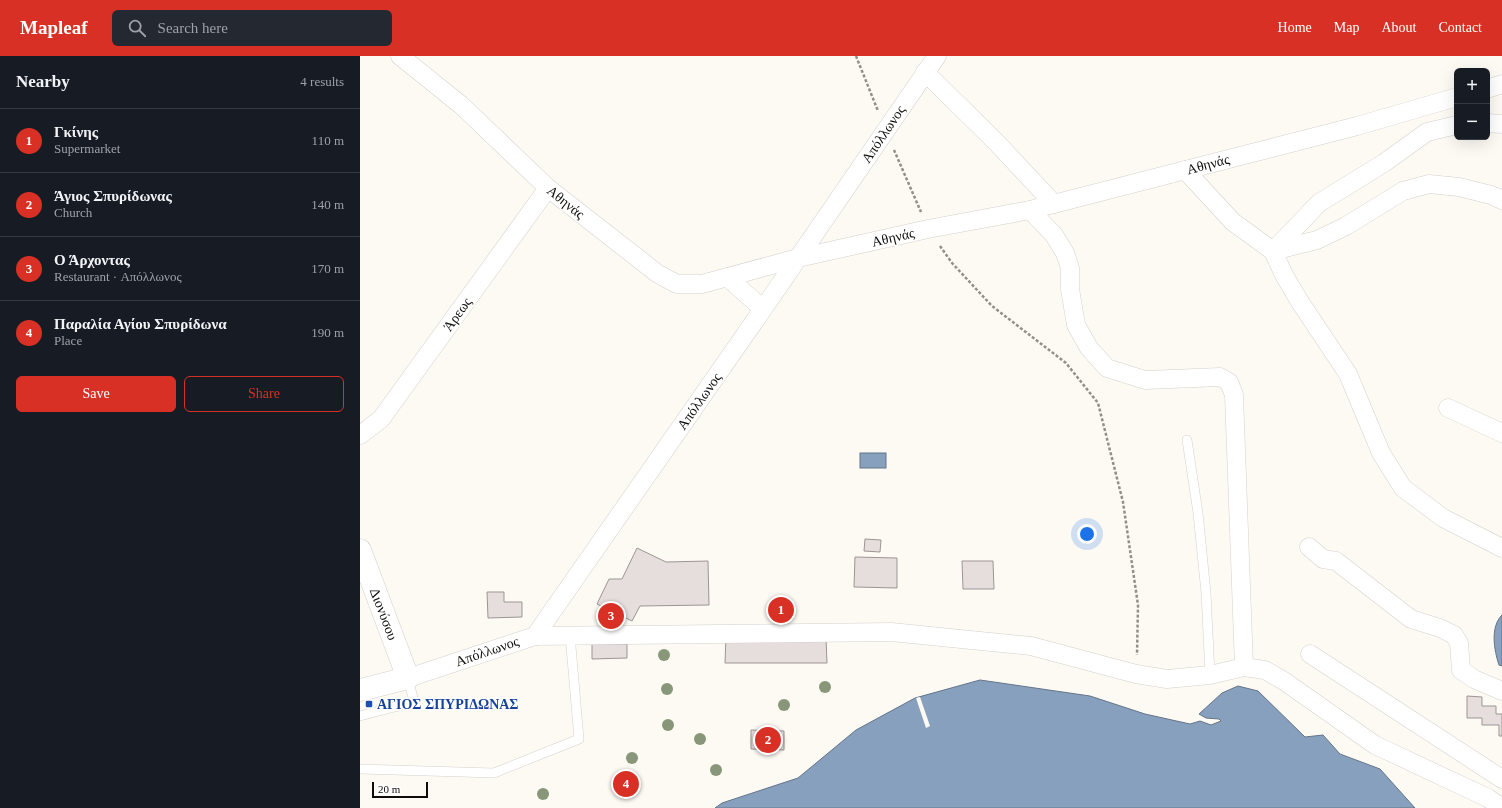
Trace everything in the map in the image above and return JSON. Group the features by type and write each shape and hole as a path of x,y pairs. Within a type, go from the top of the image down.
{"main road":[{"name":"Διονύσου","path":"360,550 408,678"},
{"path":"360,690 408,678"}],"street":[{"name":"Αθηνάς","path":"400,56 461,105 548,188 658,274 677,284 702,284 798,258 928,229 1030,210 1357,126 1454,98"},
{"name":"Απόλλωνος","path":"408,678 535,636 937,56"},
{"path":"925,72 1054,204"},
{"path":"1490,88 1502,84"},
{"path":"1490,123 1502,124"},
{"path":"1273,251 1318,203 1384,163 1426,132 1454,126"},
{"path":"1184,170 1233,222 1273,251 1284,275 1300,302 1348,374 1381,453 1403,488 1443,518 1502,548"},
{"path":"1273,251 1317,240 1346,226 1404,191 1429,184 1459,187 1491,195 1502,200"},
{"name":"Άρεως","path":"360,435 381,419 548,188"},
{"path":"1030,210 1054,235 1065,253 1070,268 1070,289 1076,325 1089,348 1107,368 1145,380 1220,377 1229,382 1234,395 1244,667"},
{"path":"728,277 763,309"},
{"path":"1448,408 1502,433"},
{"path":"1310,547 1323,559 1336,561 1411,619 1440,628 1454,635 1459,643 1461,670 1474,679 1502,691"},
{"path":"535,636 892,632 1031,646 1136,674 1167,679 1210,675 1244,667 1265,670 1284,681 1375,746 1488,798 1502,808"},
{"path":"1310,654 1502,779"}],"lane":[{"path":"1187,440 1203,557 1210,675"},
{"path":"360,769 494,773 579,739 570,635"},
{"path":"360,716 414,702 408,678"}],"path":[{"path":"856,56 928,229 952,263 992,306 1066,363 1098,403 1126,516 1138,605 1136,674"}],"water":[{"path":"860,453 886,453 886,468 860,468"},
{"path":"1502,615 1502,666 1499,665 1497,659 1494,632 1498,620"},
{"path":"980,680 1090,696 1145,714 1190,724 1200,721 1211,725 1221,721 1219,719 1206,718 1199,714 1222,693 1238,686 1258,691 1305,737 1323,735 1340,754 1380,769 1415,808 715,808 722,803 798,778 856,730 915,698"}],"pier":[{"path":"920,697 930,726 926,728 916,698"}],"building":[{"path":"865,539 881,540 880,552 864,551"},
{"path":"637,548 666,562 708,561 709,605 640,606 632,621 597,604 609,579 622,579"},
{"path":"855,557 897,558 897,588 854,587"},
{"path":"962,561 993,561 994,589 963,589"},
{"path":"487,592 504,592 504,602 522,602 522,617 488,618"},
{"path":"726,636 826,637 827,663 725,663"},
{"path":"592,644 627,644 627,658 592,659"},
{"path":"1467,696 1482,697 1482,706 1496,706 1496,714 1502,714 1502,736 1499,736 1499,725 1482,725 1482,718 1467,718"},
{"path":"751,730 784,731 784,750 751,749"}],"place":[{"name":"Γκίνης","path":"781,610"},
{"name":"Ο Άρχοντας","path":"611,616"},
{"name":"ΑΓΙΟΣ ΣΠΥΡΙΔΩΝΑΣ","path":"369,704"},
{"name":"Άγιος Σπυρίδωνας","path":"768,740"},
{"name":"Παραλία Αγίου Σπυρίδωνα","path":"626,784"}]}
